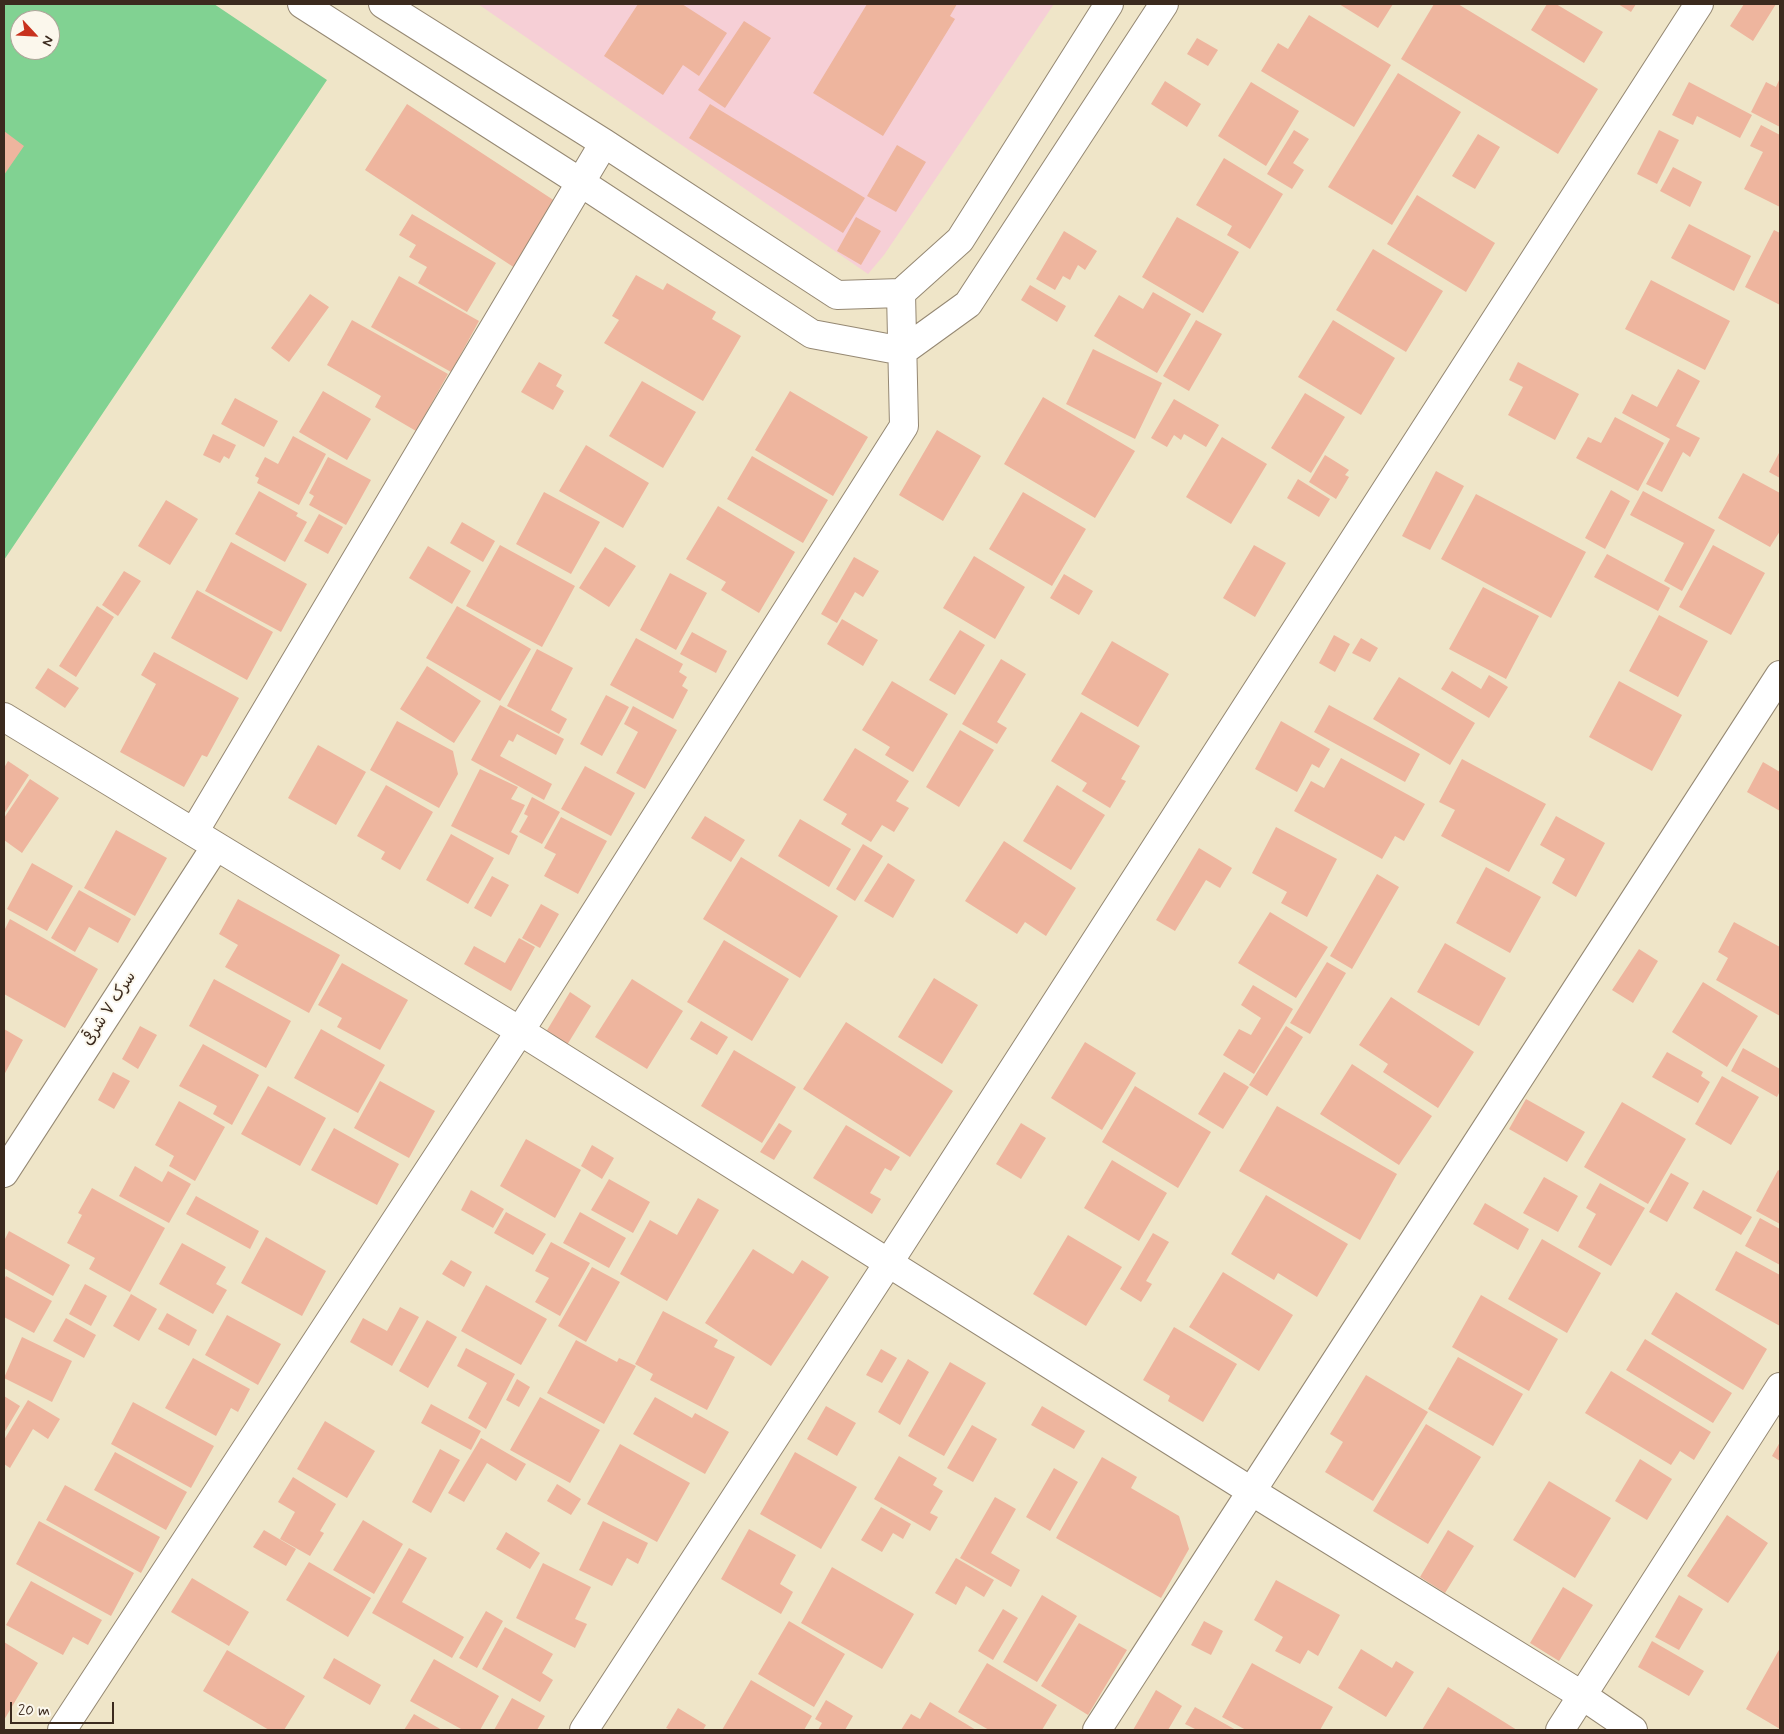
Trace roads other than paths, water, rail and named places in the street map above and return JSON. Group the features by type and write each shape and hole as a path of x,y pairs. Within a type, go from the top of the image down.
{"street":[{"path":"302,4 580,182 812,334 903,351 968,304 1164,4"},
{"path":"383,4 417,13 604,143 837,295 901,293 960,240 1109,4"},
{"path":"584,1730 1699,4"},
{"name":"سرک ۷ شرقی","path":"4,1173 205,839 604,143"},
{"path":"62,1730 520,1031 904,426 901,293"},
{"path":"1097,1730 1780,675"},
{"path":"4,717 520,1031 1251,1491 1583,1696 1633,1730"},
{"path":"1560,1730 1780,1386"}]}
